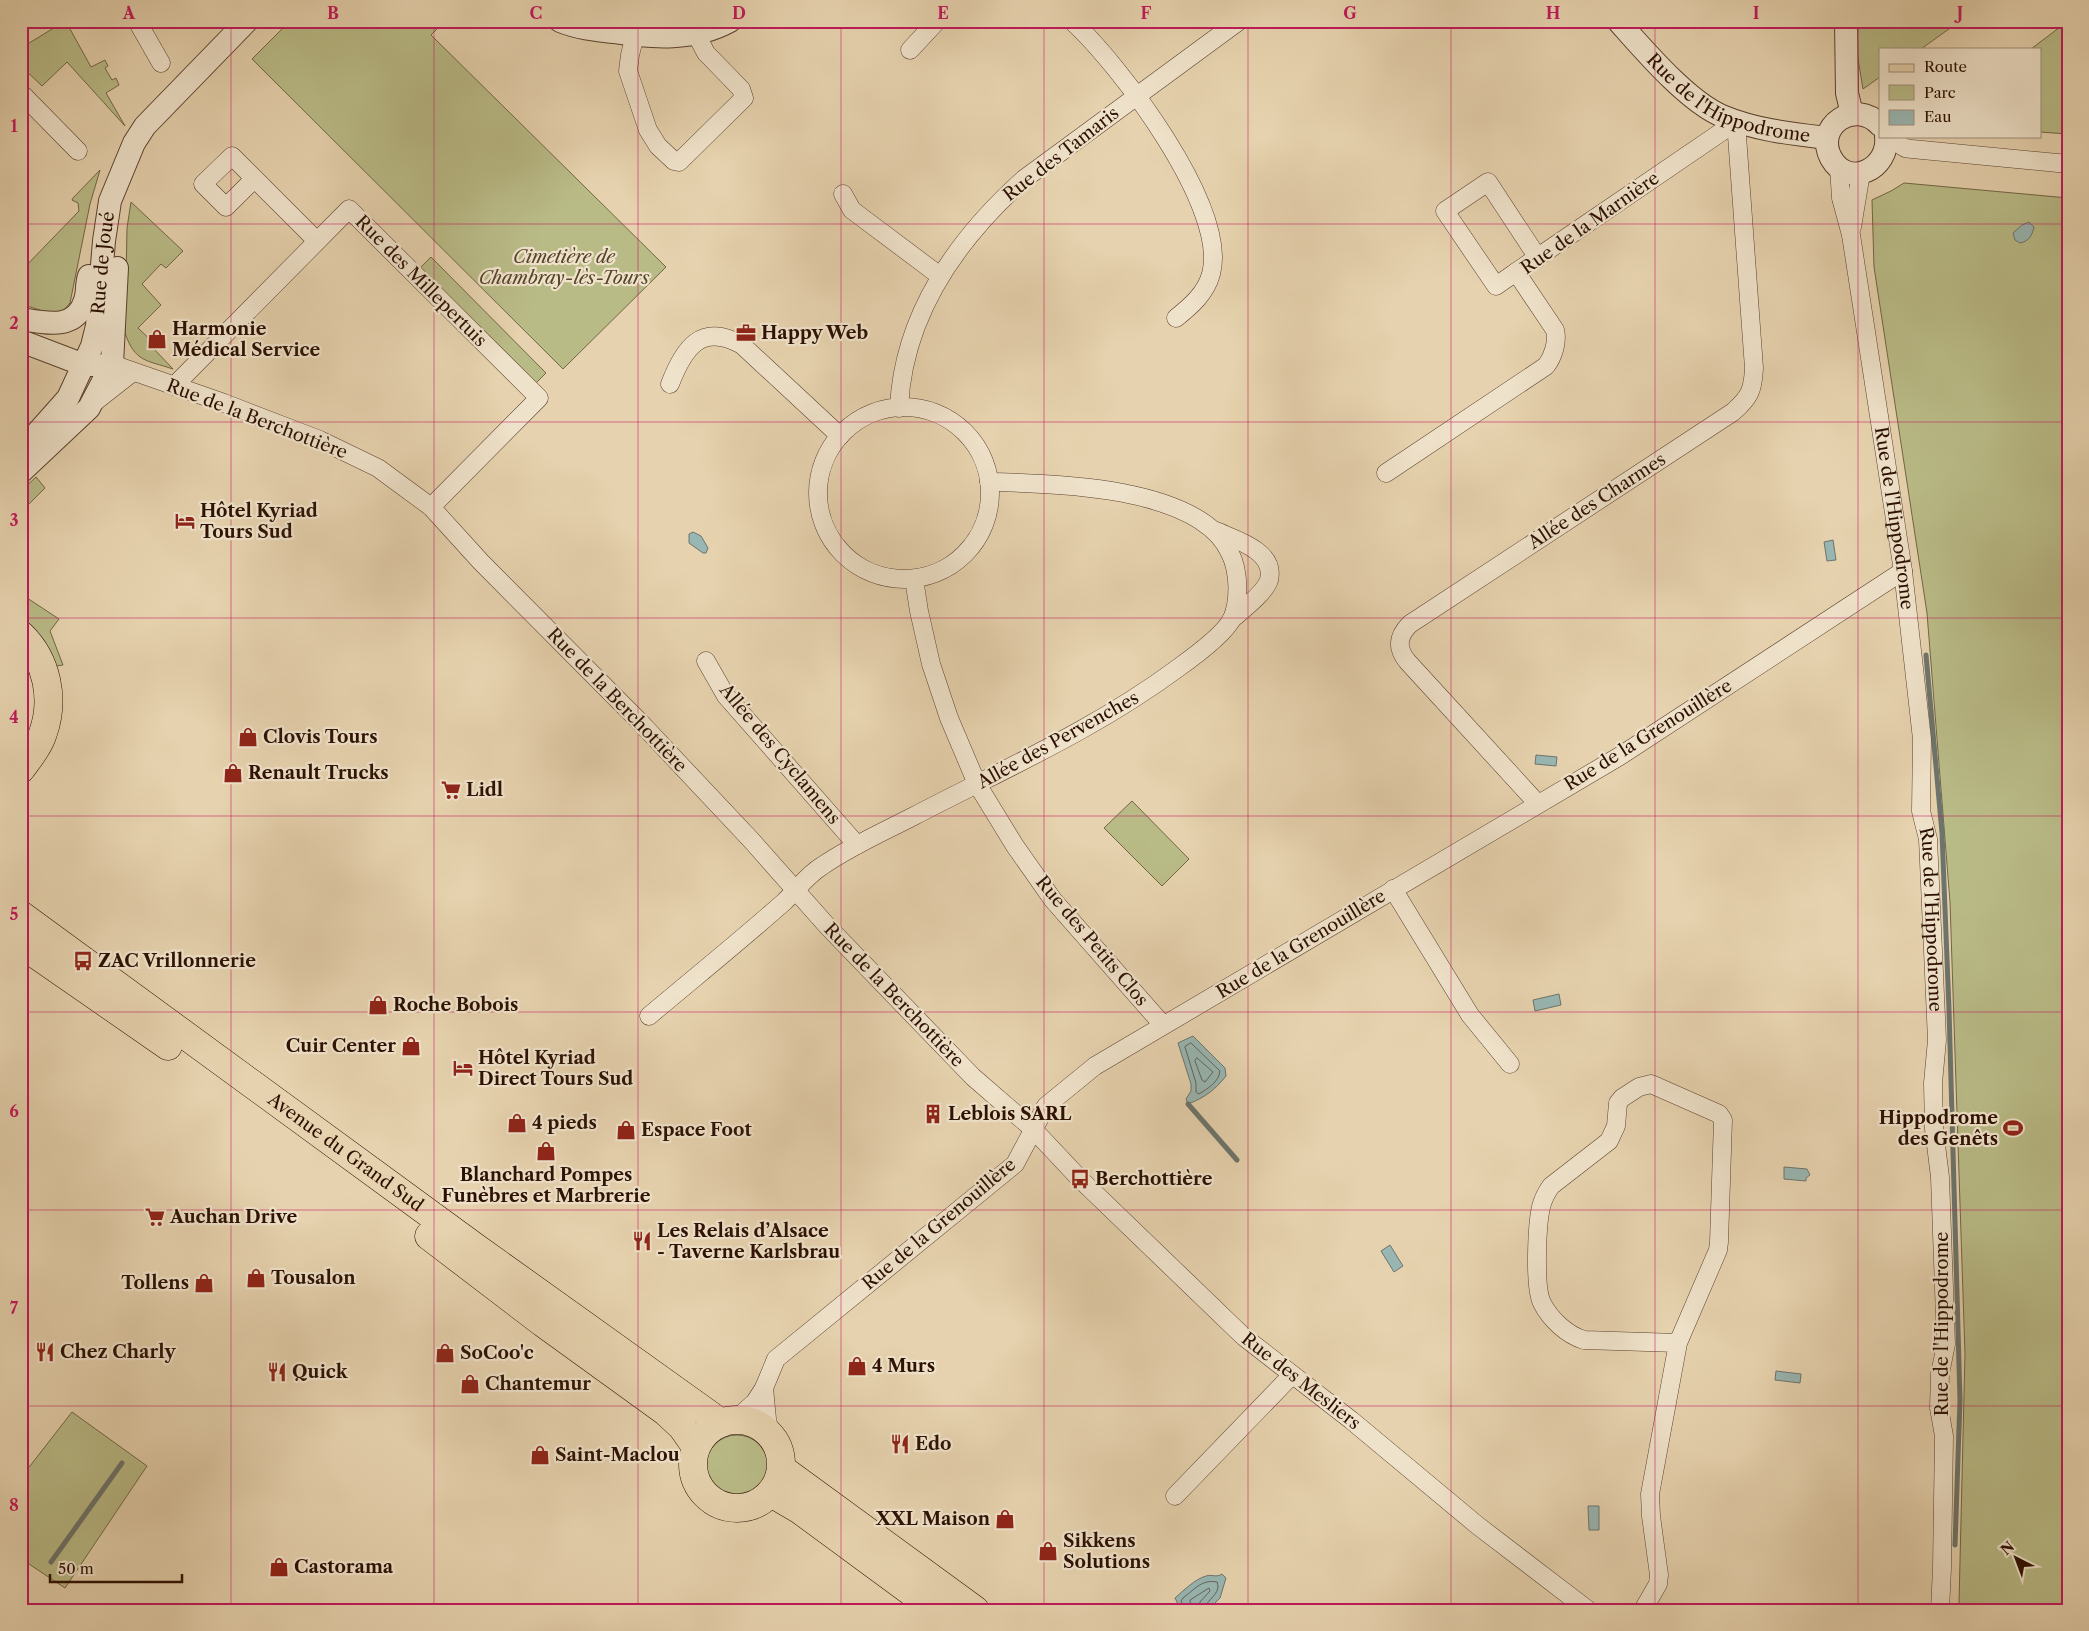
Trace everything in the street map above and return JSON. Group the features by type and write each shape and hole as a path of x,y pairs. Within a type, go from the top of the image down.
{"main road":[{"path":"21,636 33,650 42,665 48,685 49,701 48,718 43,734 21,769"},
{"name":"Avenue du Grand Sud","path":"21,915 482,1252 728,1421"},
{"name":"Avenue du Grand Sud","path":"21,944 234,1094 666,1412 682,1427 696,1446"},
{"path":"728,1421 749,1421 761,1426 770,1434 781,1456 782,1469 780,1478 771,1494 750,1507 738,1509 715,1503 705,1495 698,1486 693,1473 696,1446 702,1436 728,1421"},
{"path":"782,1469 975,1610"},
{"path":"771,1494 800,1510 936,1610"}],"street":[{"path":"137,21 161,62"},
{"name":"Rue de Joué","path":"21,451 68,398 88,356 97,326 104,241 110,201 134,143 145,126 247,21"},
{"path":"560,21 584,28 635,35 672,37 696,34 730,21"},
{"path":"910,50 937,21"},
{"path":"1072,21 1098,47 1136,97 1180,160 1202,207 1210,232 1213,256 1212,273 1206,288 1194,303 1176,318"},
{"name":"Rue des Tamaris","path":"899,408 902,371 910,343 940,276 959,248 1002,198 1024,179 1239,21"},
{"name":"Rue de l'Hippodrome","path":"1618,21 1665,71 1689,93 1720,116 1736,122 1827,138"},
{"path":"1846,21 1845,53 1848,93 1852,114"},
{"path":"635,35 628,71 648,130 658,146 674,161 679,162 744,98 741,89 706,53 696,34"},
{"path":"21,93 78,151"},
{"path":"1879,124 1875,119 1852,114 1841,118 1827,138 1830,156 1839,166 1846,170 1870,168 1893,154 1912,149"},
{"name":"Rue de la Marnière","path":"1386,473 1546,366 1552,359 1557,337 1555,330 1516,272 1736,122"},
{"name":"Allée des Charmes","path":"1538,804 1407,661 1400,650 1400,639 1402,633 1410,624 1733,412 1746,400 1753,386 1754,368 1736,122"},
{"path":"1870,168 1887,146 1886,138"},
{"path":"1889,138 1905,148 2068,164"},
{"name":"Rue de Joué","path":"112,364 120,205 126,162"},
{"name":"Rue de l'Hippodrome","path":"1839,166 1841,198 1851,235 1903,571 1922,739 1920,800 1928,839 1936,1040 1933,1083 1934,1129 1940,1177 1946,1344 1940,1374 1939,1408 1944,1436 1940,1610"},
{"name":"Rue de l'Hippodrome","path":"1851,235 1870,168"},
{"path":"254,179 317,241"},
{"path":"1516,272 1496,286 1445,211 1488,182 1538,258"},
{"path":"843,194 852,210 940,276"},
{"name":"Rue des Millepertuis","path":"174,386 349,209 539,398 431,507"},
{"path":"27,320 56,324 74,318 86,300 88,280 104,241"},
{"path":"27,320 88,356"},
{"path":"670,384 679,361 692,344 711,337 732,339 742,345 840,436"},
{"path":"21,341 88,356 112,364 89,408"},
{"name":"Rue de la Berchottière","path":"112,364 320,440 378,468 431,507 481,562 639,721 829,928 973,1077 1033,1130"},
{"path":"21,472 107,391 132,372"},
{"path":"899,408 920,408 944,417 965,432 980,452 989,482 990,501 984,526 972,547 953,565 931,576 906,580 881,577 858,567 839,551 826,530 818,506 818,481 826,457 840,436 855,422 874,412 899,408"},
{"path":"989,482 1050,483 1101,489 1143,497 1198,519 1214,530 1228,548 1237,573 1235,608 1231,621"},
{"name":"Allée des Pervenches","path":"648,1016 796,890 821,866 857,845 1088,727 1145,692 1194,657 1260,594 1269,581 1269,571 1266,562 1259,552 1214,530"},
{"name":"Rue de la Grenouillère","path":"728,1421 755,1402 764,1388 776,1359 1016,1164 1046,1106 1095,1066 1620,756 1903,571"},
{"name":"Rue des Petits Clos","path":"914,579 931,664 949,718 977,784 1015,846 1053,900 1163,1025"},
{"name":"Allée des Cyclamens","path":"706,661 726,696 857,845"},
{"path":"1393,889 1470,1015 1510,1064"},
{"path":"1643,1610 1658,1584 1659,1575 1650,1494 1678,1343 1718,1250 1723,1120 1719,1114 1651,1084 1646,1084 1627,1094 1618,1102 1616,1126 1609,1141 1551,1186 1546,1192 1541,1209 1538,1287 1541,1301 1548,1313 1564,1330 1576,1338 1584,1340 1678,1343"},
{"name":"Rue des Mesliers","path":"1033,1130 1080,1179 1244,1337 1351,1420 1477,1526 1588,1610"},
{"path":"1175,1496 1292,1375"},
{"name":"Rue de la Grenouillère","path":"764,1388 770,1434"}],"green space":[{"path":"55,21 83,21 70,29 91,67 105,60 108,66 105,68 112,80 116,78 119,85 106,93 125,126 67,62 42,86 21,66 21,48 57,26"},
{"name":"Cimetière de Chambray-lès-Tours","path":"290,21 445,21 431,35 666,267 563,369 252,59"},
{"path":"1858,21 1960,21 1922,48 1879,48 1879,78 1863,89 1857,53"},
{"path":"2068,21 2068,134 2042,132 2042,48 2032,48"},
{"path":"100,170 90,204 70,303 63,311 49,313 21,304 21,271 79,211 78,203 72,200 73,198"},
{"name":"Hippodrome des Genêts","path":"1904,183 2068,198 2068,1610 1972,1610 1959,1603 1965,1354 1950,902 1927,613 1874,267 1872,200"},
{"path":"131,202 183,251 166,268 161,264 142,284 161,305 138,328 157,346 154,349 173,369 137,355 125,333 127,228"},
{"path":"431,257 546,373 534,385 419,269"},
{"path":"36,477 45,488 21,512 21,491"},
{"path":"21,594 59,619 50,631 63,665 50,667 21,630"},
{"path":"1132,801 1189,859 1162,886 1104,828"},
{"path":"72,1412 147,1466 65,1588 26,1562 21,1553 21,1472 30,1466"},
{"path":"731,1435 743,1435 759,1444 766,1454 768,1466 766,1478 759,1488 743,1497 731,1497 720,1492 711,1483 706,1472 706,1460 711,1449 720,1440"}],"water":[{"path":"2029,222 2034,227 2030,238 2020,243 2015,240 2013,233"},
{"path":"693,532 701,536 708,548 706,553 703,553 689,543 689,534"},
{"path":"1833,540 1836,560 1827,561 1824,542"},
{"path":"1536,755 1557,757 1556,766 1535,764"},
{"path":"1559,994 1561,1005 1535,1011 1533,1000"},
{"path":"1193,1036 1225,1068 1226,1076 1209,1093 1188,1104 1186,1099 1191,1091 1191,1084 1178,1043"},
{"path":"1784,1167 1807,1169 1810,1175 1806,1178 1806,1181 1784,1179"},
{"path":"1390,1245 1403,1266 1394,1272 1381,1251"},
{"path":"1776,1371 1801,1374 1800,1383 1775,1380"},
{"path":"1588,1506 1599,1506 1599,1530 1589,1530"},
{"path":"1222,1574 1226,1578 1220,1598 1208,1610 1181,1610 1175,1598 1193,1582 1208,1576"}],"waterway":[{"path":"1926,655 1942,833 1949,1009 1960,1400 1955,1545"},
{"path":"1188,1104 1237,1160"},
{"path":"51,1562 122,1463"}],"place":[{"name":"Happy Web","path":"746,333"},
{"name":"Harmonie Médical Service","path":"157,339"},
{"name":"Hôtel Kyriad Tours Sud","path":"185,521"},
{"name":"Clovis Tours","path":"248,737"},
{"name":"Renault Trucks","path":"233,773"},
{"name":"Lidl","path":"451,790"},
{"name":"ZAC Vrillonnerie","path":"83,961"},
{"name":"Roche Bobois","path":"378,1005"},
{"name":"Cuir Center","path":"411,1046"},
{"name":"Hôtel Kyriad Direct Tours Sud","path":"463,1068"},
{"name":"Leblois SARL","path":"933,1114"},
{"name":"4 pieds","path":"517,1123"},
{"name":"Hippodrome des Genêts","path":"2013,1128"},
{"name":"Espace Foot","path":"626,1130"},
{"name":"Blanchard Pompes Funèbres et Marbrerie","path":"546,1151"},
{"name":"Berchottière","path":"1080,1179"},
{"name":"Auchan Drive","path":"155,1217"},
{"name":"Les Relais d’Alsace - Taverne Karlsbrau","path":"642,1241"},
{"name":"Tousalon","path":"256,1278"},
{"name":"Tollens","path":"204,1283"},
{"name":"Chez Charly","path":"45,1352"},
{"name":"SoCoo'c","path":"445,1353"},
{"name":"4 Murs","path":"857,1366"},
{"name":"Quick","path":"277,1372"},
{"name":"Chantemur","path":"470,1384"},
{"name":"Edo","path":"900,1444"},
{"name":"Saint-Maclou","path":"540,1455"},
{"name":"XXL Maison","path":"1005,1519"},
{"name":"Sikkens Solutions","path":"1048,1551"},
{"name":"Castorama","path":"279,1567"}]}
